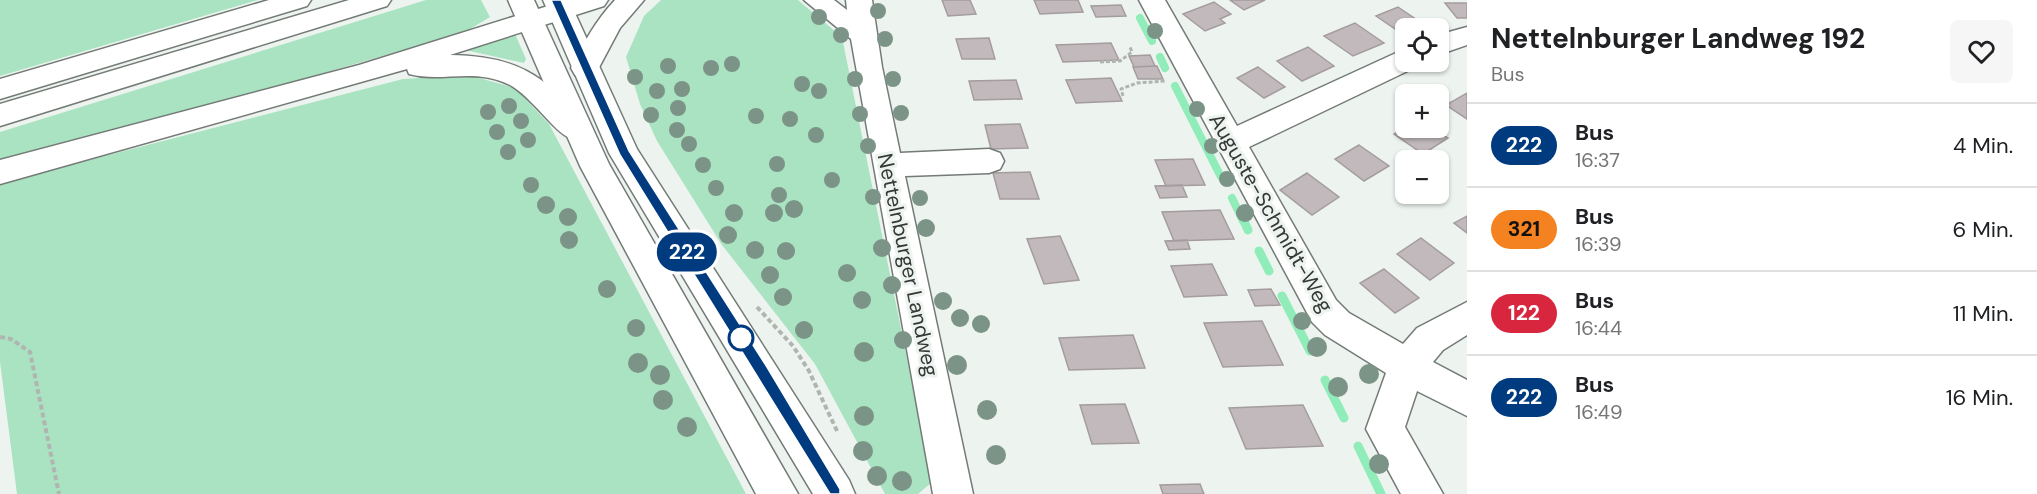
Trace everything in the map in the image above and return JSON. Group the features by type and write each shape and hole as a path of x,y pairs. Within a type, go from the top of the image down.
{"main road":[{"path":"0,89 298,0"},
{"path":"0,115 378,0"},
{"path":"0,172 364,73 524,7 558,6 595,0"},
{"path":"585,68 597,43 622,6 631,0"},
{"path":"817,0 862,35"},
{"name":"Nettelnburger Landweg","path":"859,0 862,35 953,494"},
{"name":"Auguste-Schmidt-Weg","path":"1152,0 1329,318 1407,366 1467,399"},
{"path":"558,6 624,153 762,372 835,494"},
{"path":"524,7 594,166 778,494"},
{"path":"1449,41 1467,36"},
{"path":"1232,142 1395,65"},
{"path":"364,73 437,66 482,66 510,73 534,87 577,129"},
{"path":"887,165 989,162"},
{"path":"1423,494 1385,429 1407,366 1430,339 1467,317"}],"path":[{"path":"1100,62 1120,61 1132,52 1130,48"},
{"path":"1123,96 1121,89 1137,83 1196,80"},
{"path":"749,299 793,346 809,371 841,441"},
{"path":"0,337 11,339 30,352 59,494"}],"green space":[{"path":"0,0 258,0 0,76"},
{"path":"426,0 481,0 490,17 465,32 265,90 0,160 0,132"},
{"path":"661,0 798,0 842,37 932,482 918,494 885,494 815,364 722,245 657,141 640,104 626,57 644,16"},
{"path":"515,34 526,59 524,63 465,50"},
{"path":"468,75 515,88 549,124 746,494 17,494 0,362 0,183 403,79"}],"building":[{"path":"942,0 970,0 976,14 948,16"},
{"path":"1034,0 1078,0 1083,12 1040,14"},
{"path":"1230,0 1265,0 1244,10"},
{"path":"1214,2 1231,14 1220,19 1225,23 1205,31 1183,14"},
{"path":"1445,3 1467,3 1467,18 1457,18"},
{"path":"1121,5 1126,16 1096,17 1091,6"},
{"path":"1398,7 1414,18 1395,18 1395,29 1376,16"},
{"path":"1355,23 1384,43 1353,56 1324,36"},
{"path":"989,38 995,59 962,59 956,39"},
{"path":"1111,43 1119,60 1063,62 1056,45"},
{"path":"1308,47 1334,66 1302,81 1277,61"},
{"path":"1150,55 1155,66 1134,67 1129,56"},
{"path":"1157,66 1163,79 1138,79 1133,67"},
{"path":"1258,67 1285,87 1264,98 1237,78"},
{"path":"1111,78 1122,101 1076,103 1066,80"},
{"path":"1016,80 1022,99 974,100 969,81"},
{"path":"1467,93 1467,119 1449,107 1449,103"},
{"path":"1020,124 1028,148 991,149 985,125"},
{"path":"1400,138 1448,138 1429,150 1417,150"},
{"path":"1359,145 1389,166 1364,181 1335,159"},
{"path":"1193,159 1205,185 1166,186 1155,160"},
{"path":"1030,172 1039,199 1000,199 993,173"},
{"path":"1307,173 1339,197 1312,215 1280,190"},
{"path":"1182,185 1187,197 1160,198 1155,186"},
{"path":"1220,210 1234,239 1174,241 1162,212"},
{"path":"1467,216 1467,233 1454,223"},
{"path":"1060,236 1079,280 1044,284 1027,239"},
{"path":"1421,238 1454,263 1430,280 1397,254"},
{"path":"1187,240 1190,249 1169,250 1165,241"},
{"path":"1212,264 1227,295 1184,297 1171,266"},
{"path":"1384,269 1419,298 1395,313 1360,283"},
{"path":"1271,289 1280,305 1255,306 1248,290"},
{"path":"1262,321 1283,365 1223,367 1204,323"},
{"path":"1133,335 1145,368 1069,370 1059,338"},
{"path":"1125,404 1139,443 1092,444 1080,405"},
{"path":"1303,405 1323,446 1246,449 1229,408"},
{"path":"1200,484 1204,494 1163,494 1160,485"}],"waterway":[{"path":"1140,18 1152,41"},
{"path":"1160,57 1165,68"},
{"path":"1175,86 1221,177"},
{"path":"1232,198 1243,221"},
{"path":"1243,219 1248,230"},
{"path":"1259,251 1269,271"},
{"path":"1282,296 1310,351"},
{"path":"1325,380 1344,418"},
{"path":"1358,446 1381,494"}],"bus line":[{"name":"222","path":"556,0 624,153 762,372 835,494"}]}
